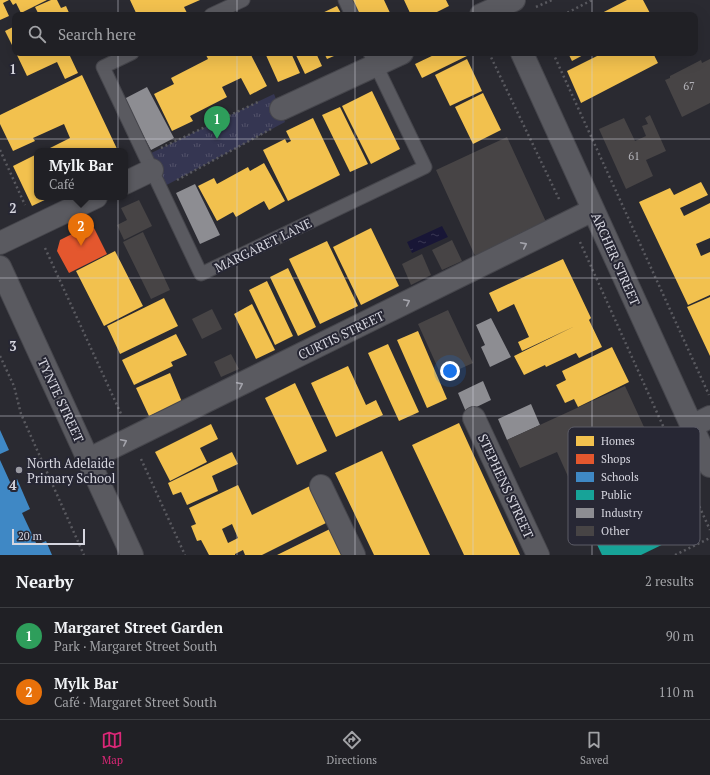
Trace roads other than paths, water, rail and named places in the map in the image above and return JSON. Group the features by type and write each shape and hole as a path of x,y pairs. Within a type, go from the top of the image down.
{"street":[{"path":"491,12 510,6"},
{"path":"274,103 373,59 388,56"},
{"name":"ARCHER STREET","path":"523,56 593,210 701,421 710,466"},
{"path":"128,182 153,172"},
{"path":"0,243 90,200"},
{"name":"CURTIS STREET","path":"89,460 593,210"},
{"name":"TYNTE STREET","path":"0,267 132,555"},
{"name":"STEPHENS STREET","path":"474,418 538,555"},
{"path":"321,486 354,555"}],"lane":[{"path":"217,12 243,0"},
{"path":"345,0 351,12"},
{"name":"MARGARET LANE","path":"126,56 103,67 201,274 425,167 373,59"}],"water":[{"path":"442,226 448,237 412,253 407,242"}],"place":[{"name":"Margaret Street Garden","path":"217,139"},
{"name":"Mylk Bar","path":"81,246"},
{"name":"North Adelaide Primary School","path":"19,470"}]}
